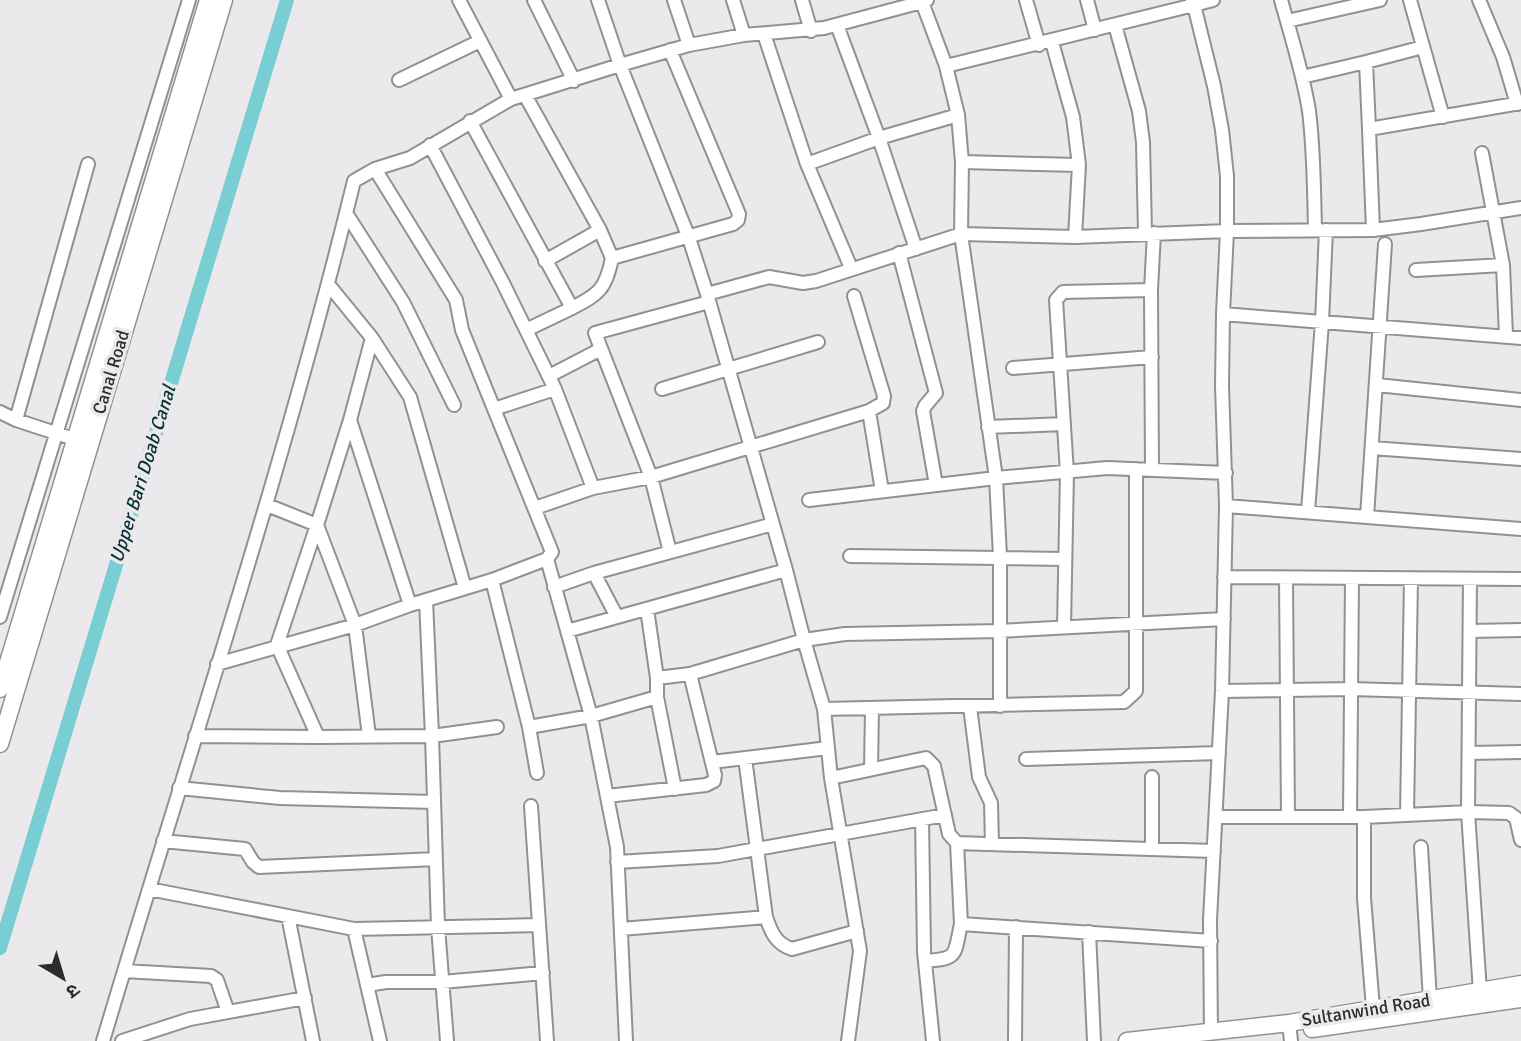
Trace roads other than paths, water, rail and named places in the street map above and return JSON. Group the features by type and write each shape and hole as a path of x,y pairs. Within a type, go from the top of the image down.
{"main road":[{"name":"Canal Road","path":"0,689 208,0"},
{"name":"Canal Road","path":"0,744 225,0"},
{"name":"Sultanwind Road","path":"1127,1041 1211,1033 1290,1032 1373,1008 1521,984"},
{"path":"1230,1041 1521,999"}],"street":[{"path":"0,617 188,0"},
{"path":"459,0 511,99"},
{"path":"534,0 574,81"},
{"path":"598,0 620,65 689,238 729,369 824,709 831,778 860,951 848,1041"},
{"path":"674,0 689,45"},
{"path":"733,0 744,35"},
{"path":"802,0 811,31"},
{"path":"872,0 877,14"},
{"path":"1026,0 1039,45"},
{"path":"1087,0 1095,30"},
{"path":"946,66 1213,0"},
{"path":"1281,0 1302,77 1312,143 1320,230 1322,322 1308,512"},
{"path":"1287,21 1380,0"},
{"path":"1409,0 1443,117"},
{"path":"1369,129 1519,103 1479,0"},
{"path":"103,1041 267,505 354,181 375,169 401,162 511,99 689,45 744,35 811,31 925,1 958,115 962,162 961,234 996,478 1000,556 1000,706"},
{"path":"1193,3 1222,130 1227,176 1222,386 1226,473 1224,619 1211,941 1211,1033"},
{"path":"837,25 916,249"},
{"path":"1115,25 1139,111 1143,142 1153,357 1152,470"},
{"path":"764,34 807,164 851,268"},
{"path":"398,80 480,41"},
{"path":"1052,41 1073,117 1079,164 1075,237"},
{"path":"1302,77 1423,47"},
{"path":"612,258 689,238 738,220 739,214 670,50"},
{"path":"1366,62 1373,230"},
{"path":"525,95 600,230 612,258 603,288 594,296 526,330"},
{"path":"807,164 879,138 958,115"},
{"path":"470,121 572,308"},
{"path":"430,145 549,376 593,488"},
{"path":"1482,153 1503,265 1506,336"},
{"path":"962,162 1079,164"},
{"path":"16,420 88,164"},
{"path":"217,664 355,625 492,580 547,559 552,552 462,330 456,300 375,169"},
{"path":"670,552 651,477 595,333 769,276 803,283 816,281 961,234 1075,237 1227,231 1373,230 1521,208"},
{"path":"346,214 403,302 454,405"},
{"path":"545,261 600,230"},
{"path":"1367,517 1385,244"},
{"path":"899,253 936,393 923,411 936,485"},
{"path":"1416,270 1503,265"},
{"path":"328,284 372,338 410,397 465,588"},
{"path":"1064,627 1067,472 1056,300 1063,292 1151,290"},
{"path":"535,508 593,488 651,477 869,411 883,403 884,396 853,296"},
{"path":"1223,314 1521,338"},
{"path":"318,737 277,646 351,420 372,338"},
{"path":"662,389 818,342"},
{"path":"549,376 601,349"},
{"path":"1013,368 1153,357"},
{"path":"1377,385 1521,400"},
{"path":"494,409 555,389"},
{"path":"869,411 882,491"},
{"path":"0,412 74,439"},
{"path":"351,420 410,605"},
{"path":"988,427 1064,424"},
{"path":"1373,448 1521,459"},
{"path":"809,500 1107,468 1226,473"},
{"path":"824,709 1124,702 1136,691 1136,469"},
{"path":"267,505 317,525 355,625 369,736"},
{"path":"1226,506 1521,529"},
{"path":"554,587 594,573 773,524"},
{"path":"850,556 1065,559"},
{"path":"547,559 591,716 617,847 626,1041"},
{"path":"566,631 786,570"},
{"path":"594,573 617,617"},
{"path":"1224,577 1521,579"},
{"path":"1286,578 1288,817"},
{"path":"1350,817 1352,578"},
{"path":"1408,815 1411,579"},
{"path":"1471,579 1468,812 1480,992"},
{"path":"492,580 529,727 537,773"},
{"path":"426,600 438,927 447,1041"},
{"path":"647,609 657,678 657,697 675,789"},
{"path":"657,678 690,674 804,640 845,634 999,631 1224,619"},
{"path":"1471,631 1521,631"},
{"path":"607,796 710,784 715,775 690,674"},
{"path":"1222,691 1351,689 1521,694"},
{"path":"529,727 591,716 657,697"},
{"path":"970,707 979,777 991,803 992,844"},
{"path":"871,769 872,709"},
{"path":"195,736 432,736 497,727"},
{"path":"712,762 828,748"},
{"path":"1469,753 1521,752"},
{"path":"1026,759 1219,754"},
{"path":"745,758 755,850 766,917 776,939 783,946 792,949 857,930"},
{"path":"831,778 926,758 934,766 949,834 957,843 961,924 953,955 947,960 925,961"},
{"path":"1152,849 1153,777"},
{"path":"179,788 280,798 434,802"},
{"path":"531,806 547,1041"},
{"path":"1216,817 1509,813 1516,818 1521,840"},
{"path":"617,862 718,856 945,815"},
{"path":"1364,817 1364,898 1373,1008"},
{"path":"922,819 925,961 933,1041"},
{"path":"163,841 244,849 260,867 436,859"},
{"path":"957,843 1214,851"},
{"path":"1421,847 1430,1000"},
{"path":"149,889 354,929 539,925"},
{"path":"288,916 313,1041"},
{"path":"621,929 766,917"},
{"path":"961,924 1211,941"},
{"path":"1015,1041 1016,927"},
{"path":"354,929 380,1041"},
{"path":"1089,932 1094,1041"},
{"path":"124,971 211,976 218,982 228,1012"},
{"path":"367,985 543,974"},
{"path":"122,1041 190,1019 304,998"}],"waterway":[{"name":"Upper Bari Doab Canal","path":"0,948 287,0"}]}
